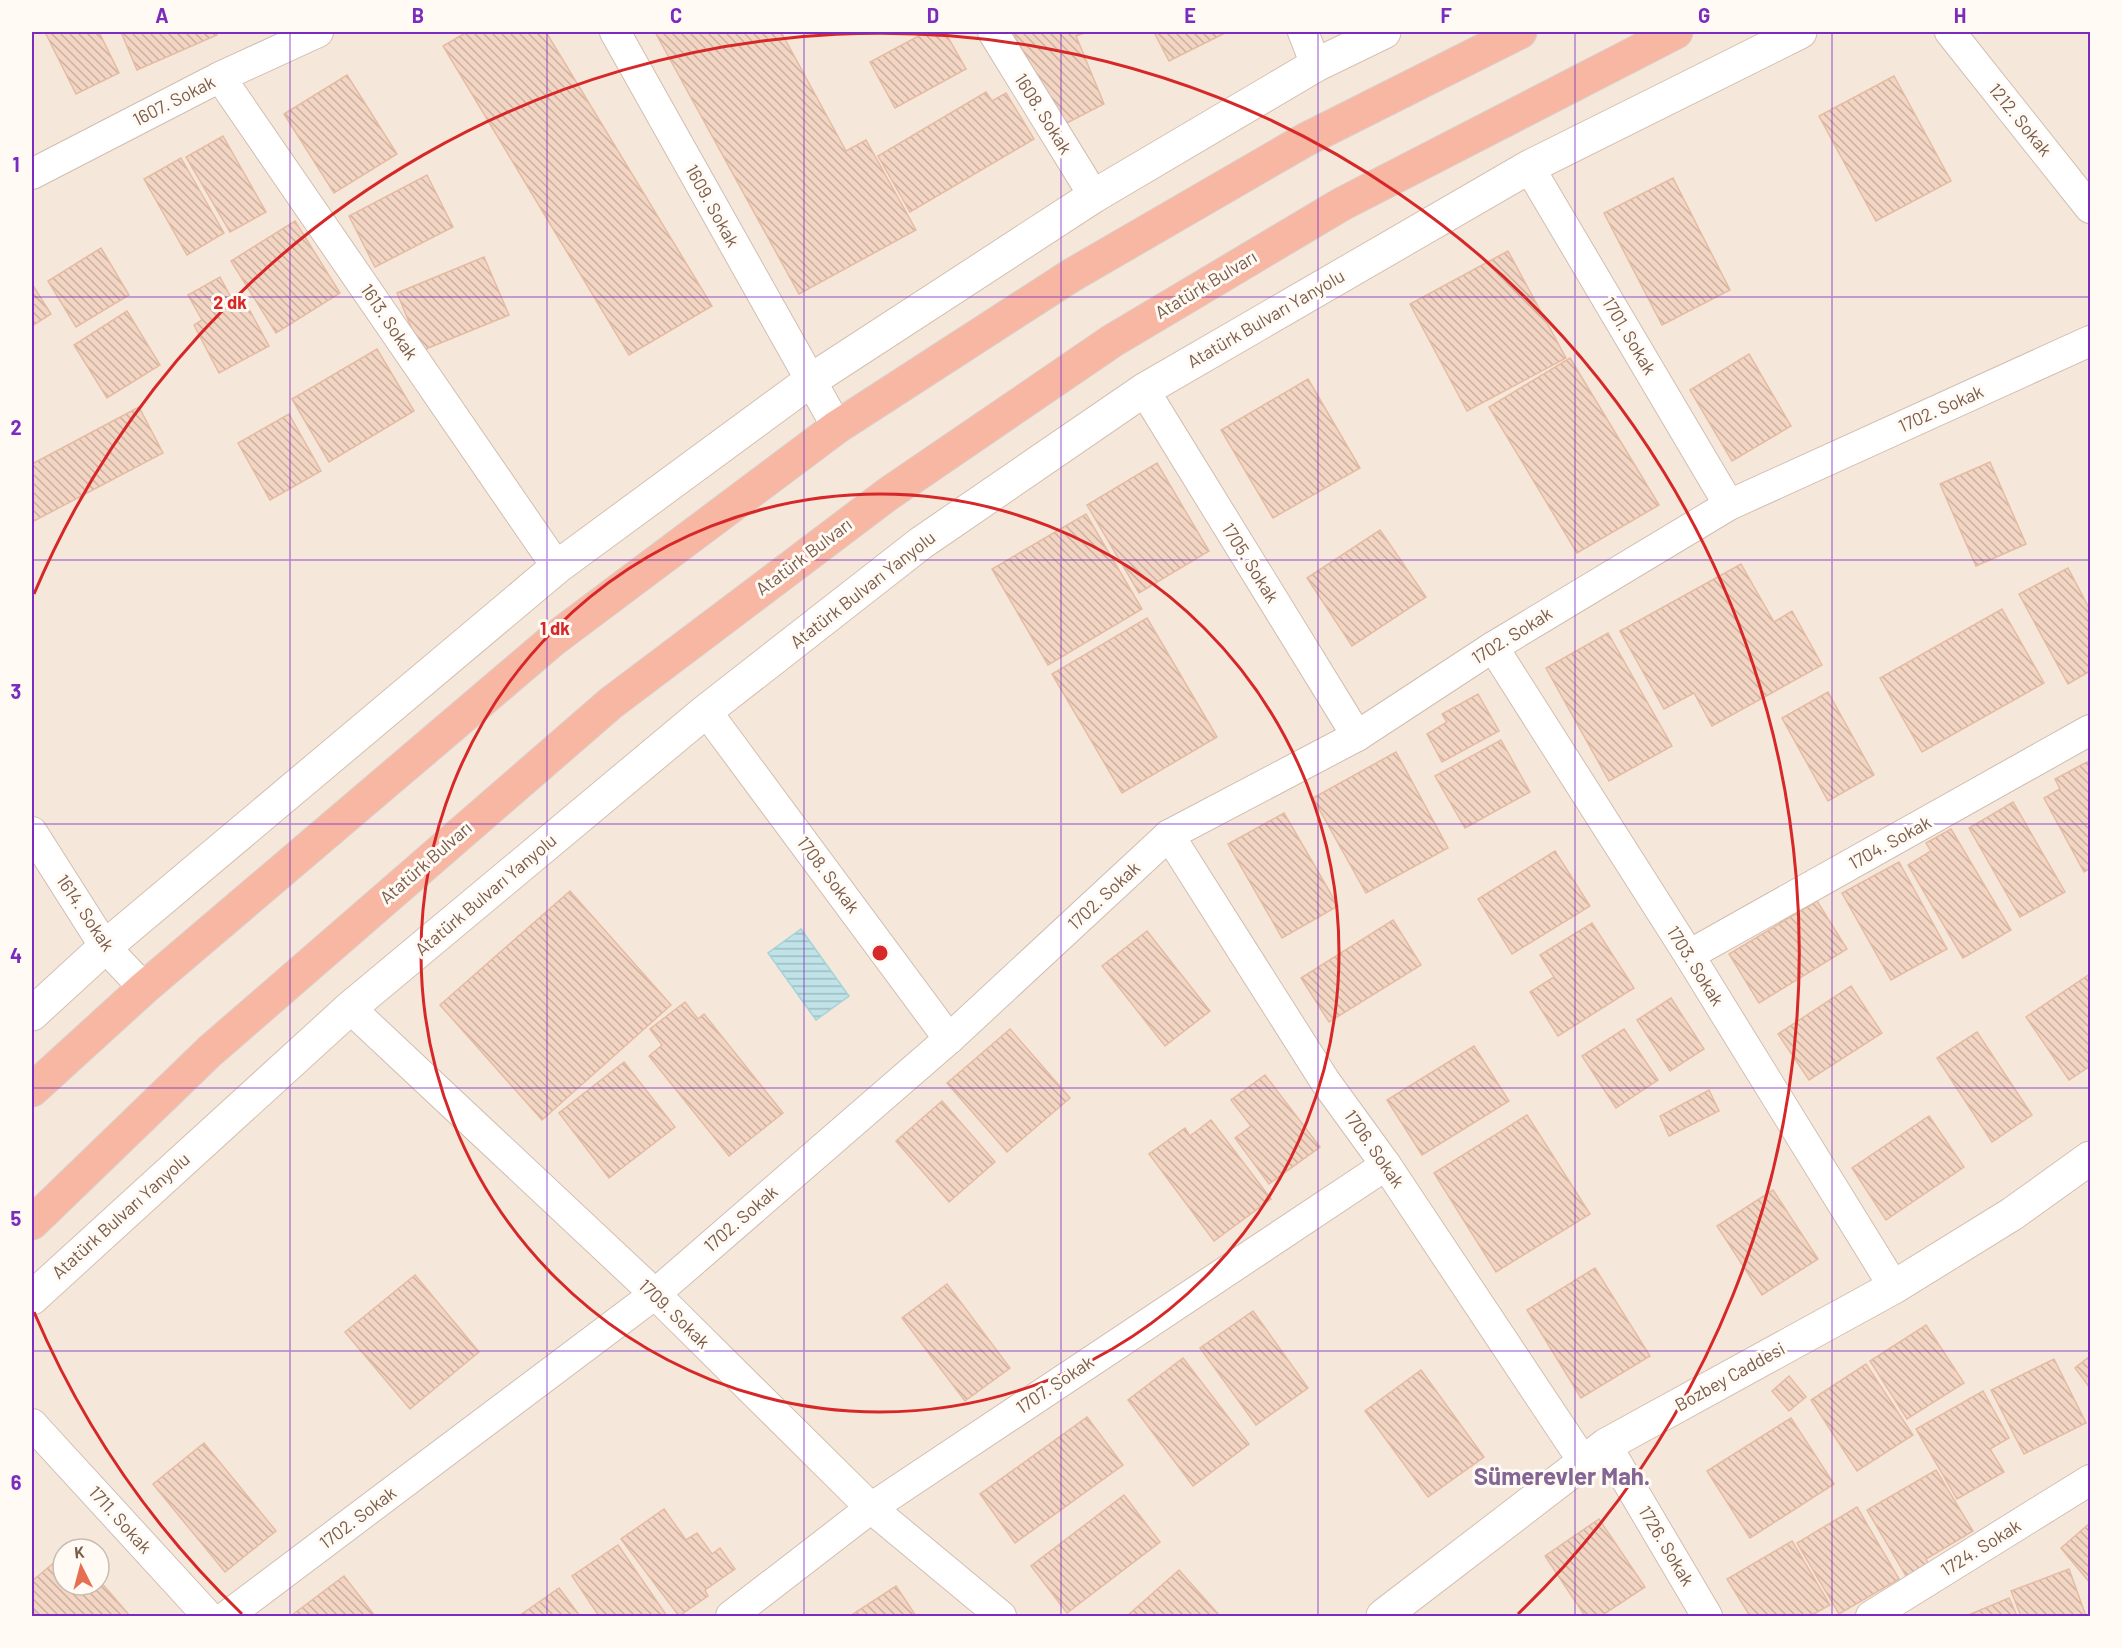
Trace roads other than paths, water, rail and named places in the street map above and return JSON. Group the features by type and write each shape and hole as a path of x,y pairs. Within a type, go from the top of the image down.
{"highway":[{"path":"32,1090 144,988 554,639 837,426 1072,275 1305,140 1520,32"},
{"name":"Atatürk Bulvarı","path":"32,1223 210,1051 611,703 888,494 1112,341 1332,210 1676,32"}],"street":[{"name":"1607. Sokak","path":"36,162 318,32"},
{"name":"1609. Sokak","path":"615,32 837,426"},
{"name":"1608. Sokak","path":"993,32 1094,196"},
{"path":"1304,32 1316,65"},
{"path":"32,1014 105,947 557,567 810,381 1094,196 1316,65 1384,32"},
{"name":"Atatürk Bulvarı Yanyolu","path":"32,1298 350,1008 706,711 921,543 1144,390 1529,167 1800,32"},
{"name":"1212. Sokak","path":"1950,32 2091,208"},
{"name":"1613. Sokak","path":"220,77 557,567"},
{"name":"1701. Sokak","path":"1529,167 1729,505"},
{"name":"1702. Sokak","path":"226,1617 655,1294 950,1039 1169,835 1357,736 1493,647 1729,505 2091,341"},
{"name":"1705. Sokak","path":"1144,390 1357,736"},
{"name":"1703. Sokak","path":"1493,647 1689,955 1894,1287"},
{"name":"1708. Sokak","path":"706,711 950,1039"},
{"name":"1704. Sokak","path":"1689,955 2091,730"},
{"name":"1614. Sokak","path":"32,832 105,947 144,988"},
{"name":"1706. Sokak","path":"1169,835 1325,1082 1594,1453"},
{"name":"1709. Sokak","path":"350,1008 655,1294 871,1508 1001,1617"},
{"name":"Bozbey Caddesi","path":"1383,1617 1594,1453 1894,1287 2012,1214 2091,1158"},
{"name":"1707. Sokak","path":"731,1617 871,1508 1386,1165"},
{"name":"1711. Sokak","path":"32,1424 208,1617"},
{"name":"1726. Sokak","path":"1594,1453 1707,1617"},
{"name":"1724. Sokak","path":"1871,1617 2091,1480"}],"water":[{"path":"801,929 849,996 816,1020 768,953"}],"district":[{"name":"Sümerevler Mah.","path":"1562,1477"}]}
